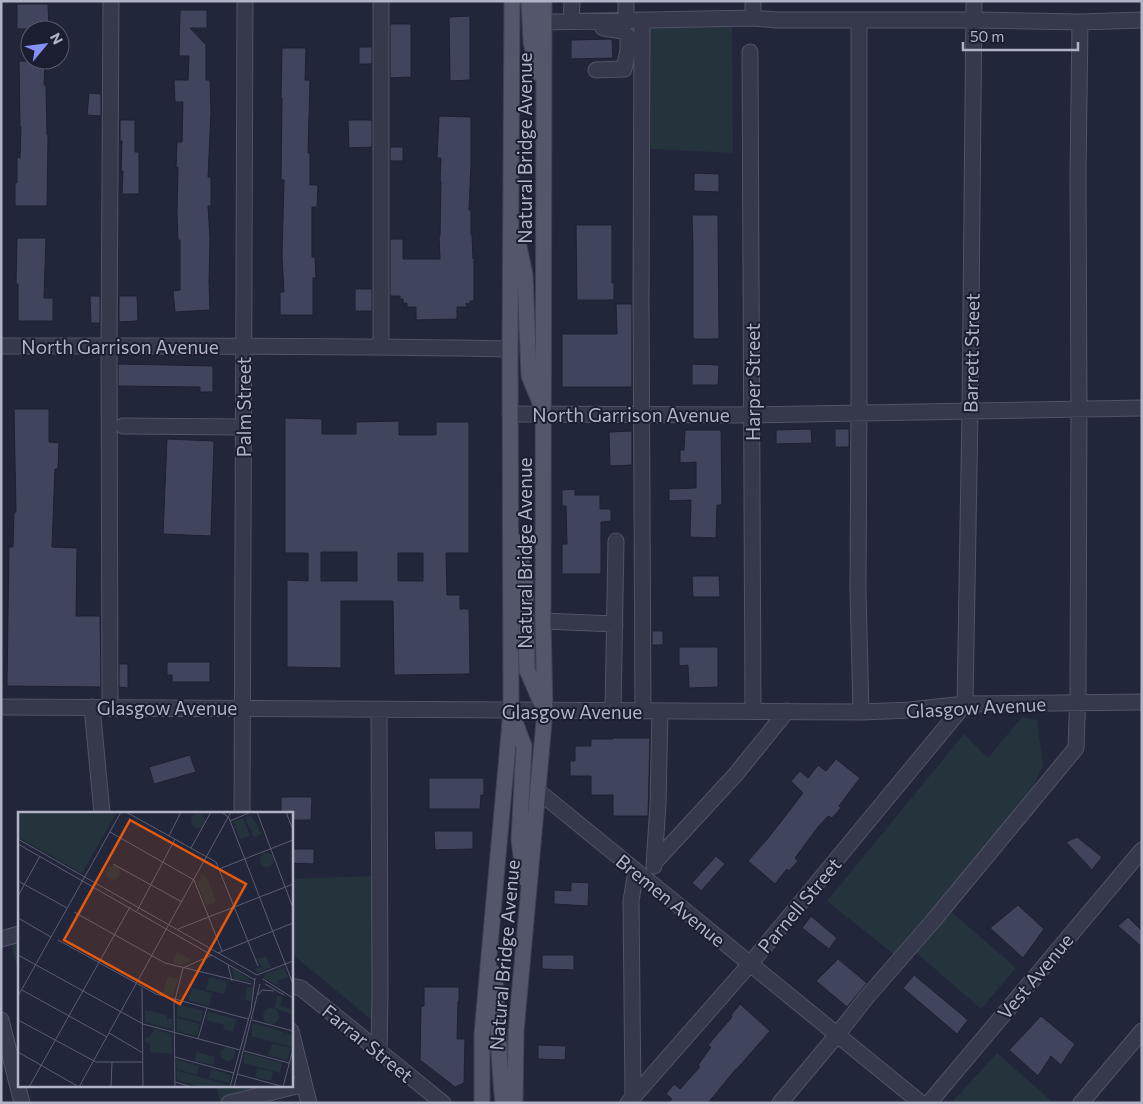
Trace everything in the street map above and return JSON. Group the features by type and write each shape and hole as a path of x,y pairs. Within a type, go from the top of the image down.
{"main road":[{"name":"Natural Bridge Avenue","path":"482,1103 482,1034 511,710 510,349 512,1"},
{"path":"529,1 531,42 543,98"},
{"name":"Natural Bridge Avenue","path":"515,1103 516,1031 545,711 543,621 544,1"},
{"path":"511,211 525,275 529,376 544,414"},
{"path":"510,516 525,578 527,670 545,711"},
{"path":"511,710 524,746 519,840 528,902"},
{"path":"490,939 496,993 500,1081 503,1103"}],"street":[{"path":"110,707 109,346 111,1"},
{"name":"Palm Street","path":"242,812 245,1"},
{"path":"380,1 380,346"},
{"path":"568,25 572,1"},
{"path":"626,1 626,20"},
{"path":"753,1 753,18"},
{"name":"Barrett Street","path":"965,704 974,1"},
{"path":"568,25 626,20 753,18 777,20 1080,22 1142,20"},
{"path":"642,20 643,711"},
{"path":"858,20 858,591 861,712"},
{"path":"544,22 623,31 628,37 628,50 624,69 596,70"},
{"path":"780,1103 1076,748 1078,703 1078,165 1080,22"},
{"name":"Harper Street","path":"750,52 753,711"},
{"name":"North Garrison Avenue","path":"1,346 380,346 510,349"},
{"name":"North Garrison Avenue","path":"510,414 752,415 1142,408"},
{"path":"123,426 243,427"},
{"path":"613,711 616,541"},
{"path":"543,621 615,624"},
{"name":"Glasgow Avenue","path":"1,707 861,712 910,710 965,704 1142,702"},
{"name":"Parnell Street","path":"631,1100 750,964 965,704"},
{"path":"92,707 102,812"},
{"path":"379,709 379,1052"},
{"path":"653,885 658,804 660,711"},
{"path":"655,862 736,774 787,712"},
{"name":"Bremen Avenue","path":"538,791 921,1103"},
{"name":"Vest Avenue","path":"929,1103 1142,850"},
{"path":"631,1100 632,901 636,871"},
{"path":"1,938 18,934"},
{"name":"Farrar Street","path":"292,986 301,988 443,1103"},
{"path":"1,1020 22,1103"},
{"path":"1081,1103 1142,1031"},
{"path":"292,1035 309,1103"},
{"path":"229,1103 304,1084"}],"shaded area":[{"path":"648,27 732,27 733,153 650,149"},
{"path":"1022,717 1037,720 1043,766 1025,803 896,956 827,901 964,734 988,758"},
{"path":"373,876 372,1020 292,954 292,879"},
{"path":"947,908 1016,968 981,1009 912,949"},
{"path":"18,941 18,970 11,943"},
{"path":"997,1053 1054,1103 955,1103 953,1101"},
{"path":"216,1086 284,1087 220,1102"}],"building":[{"path":"17,4 48,4 49,20 20,20 20,29 17,29"},
{"path":"180,10 207,10 207,28 190,28 206,45 206,80 210,80 211,112 208,177 211,177 211,206 208,206 210,310 175,312 173,291 180,290 180,240 178,240 177,214 178,167 176,167 177,142 182,142 183,102 175,102 174,80 188,80 189,56 179,56"},
{"path":"470,16 470,80 450,81 449,17"},
{"path":"390,24 411,24 411,77 390,78"},
{"path":"612,39 613,58 571,59 571,40"},
{"path":"359,47 372,47 372,64 359,64"},
{"path":"282,48 306,48 305,80 310,80 308,153 310,153 310,185 318,185 317,207 312,207 312,257 315,257 316,278 313,278 313,315 280,315 280,292 284,292 282,256 284,180 281,180"},
{"path":"19,61 20,70 45,70 48,135 47,206 15,206 17,157 20,158"},
{"path":"89,93 101,94 101,116 87,115"},
{"path":"439,116 471,117 469,210 471,210 471,235 474,258 474,301 470,301 470,304 466,303 467,307 457,307 457,319 416,320 416,307 407,307 407,303 403,303 403,299 400,299 400,296 390,296 390,239 403,239 403,259 440,259 441,158 437,158"},
{"path":"120,120 135,120 135,152 139,152 139,194 122,194 123,171 121,171 122,141 120,141"},
{"path":"348,120 372,120 372,147 349,148"},
{"path":"390,147 403,147 403,161 390,161"},
{"path":"694,173 719,174 719,192 694,191"},
{"path":"692,215 718,215 719,339 693,339"},
{"path":"576,225 612,225 612,283 614,283 614,300 577,300"},
{"path":"17,238 46,238 44,298 53,298 53,321 18,321 18,284 16,284"},
{"path":"355,289 372,289 372,311 355,311"},
{"path":"90,296 100,296 100,323 91,323"},
{"path":"119,296 137,296 138,321 119,322"},
{"path":"616,304 632,304 632,387 562,387 562,334 617,334"},
{"path":"118,364 213,366 213,392 200,392 200,387 118,386"},
{"path":"692,364 719,365 718,385 692,385"},
{"path":"14,409 49,409 49,442 59,443 58,469 55,469 52,547 77,548 76,616 100,616 101,687 7,686 9,547 13,547 14,512 16,512"},
{"path":"285,418 322,419 322,434 356,434 356,422 399,421 399,435 436,435 436,422 469,422 469,553 446,553 447,595 460,595 460,609 469,609 470,674 394,675 393,601 341,601 341,668 287,667 287,580 308,581 308,553 285,553","holes":["321,552 357,552 357,581 321,581","398,553 423,553 423,581 398,581"]},
{"path":"811,429 812,443 776,444 776,430"},
{"path":"835,429 849,429 849,447 835,447"},
{"path":"685,430 721,430 722,505 717,505 716,538 690,537 691,500 669,501 669,489 696,488 696,462 680,463 680,450 684,450"},
{"path":"632,431 632,465 610,466 609,432"},
{"path":"167,439 214,441 211,536 163,534"},
{"path":"575,489 575,495 600,495 600,509 611,509 611,521 601,522 601,574 562,574 562,544 567,544 566,506 562,506 562,490"},
{"path":"692,576 719,576 720,597 693,597"},
{"path":"652,631 663,631 663,645 652,645"},
{"path":"679,647 718,647 718,687 689,688 688,665 679,666"},
{"path":"167,662 210,662 210,682 172,682 172,675 167,675"},
{"path":"119,664 128,664 128,688 119,687"},
{"path":"650,738 648,816 613,816 613,795 591,795 591,776 570,776 570,761 575,761 575,746 591,746 591,739"},
{"path":"190,755 196,772 154,784 149,767"},
{"path":"836,759 860,778 839,806 841,808 832,818 828,816 818,827 795,858 798,861 789,871 787,869 775,884 748,861 803,793 791,781 800,771 808,778 818,765 826,771"},
{"path":"429,778 484,778 484,795 481,795 480,809 429,809"},
{"path":"281,797 312,797 311,820 292,820 292,812 281,812"},
{"path":"434,831 473,831 473,849 435,850"},
{"path":"1077,837 1102,857 1092,870 1066,842"},
{"path":"292,849 314,849 314,864 292,863"},
{"path":"716,856 725,864 701,891 692,883"},
{"path":"571,882 589,883 588,906 554,904 554,890 571,891"},
{"path":"1018,905 1044,929 1023,958 990,928"},
{"path":"811,916 837,938 829,949 802,928"},
{"path":"1128,917 1142,931 1142,947 1118,926"},
{"path":"542,955 574,955 574,970 542,969"},
{"path":"838,959 867,983 847,1007 816,981"},
{"path":"914,975 968,1020 957,1034 903,988"},
{"path":"424,987 459,987 457,1039 465,1039 464,1083 455,1087 420,1060 421,1006 424,1006"},
{"path":"740,1004 770,1031 708,1103 668,1103 672,1099 666,1094 674,1084 680,1089 700,1067 698,1065 711,1047 708,1045 732,1017 731,1015"},
{"path":"1041,1016 1075,1044 1061,1065 1051,1056 1038,1076 1009,1050"},
{"path":"538,1045 566,1046 565,1060 538,1059"}]}
